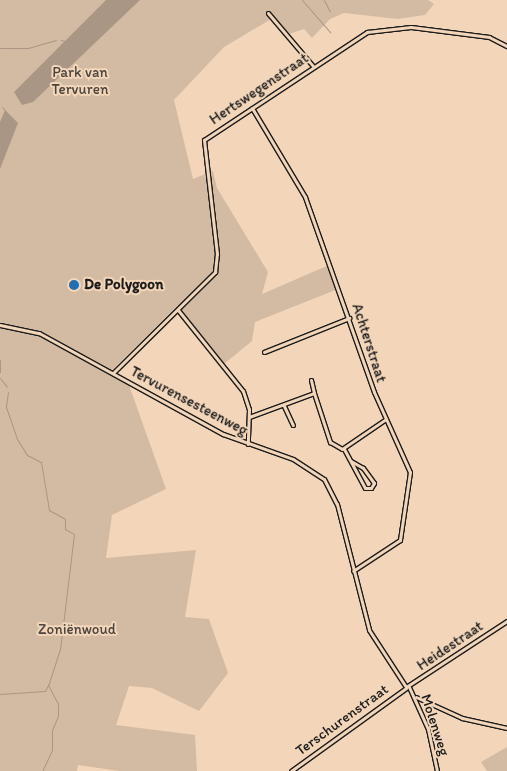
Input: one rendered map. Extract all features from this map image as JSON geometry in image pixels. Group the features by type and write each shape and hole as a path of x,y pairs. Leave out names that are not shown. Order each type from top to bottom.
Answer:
{"street":[{"path":"268,13 313,66"},
{"name":"Hertswegenstraat","path":"113,373 215,272 218,263 203,142 351,39 379,29 411,27 475,35 496,39 507,46"},
{"name":"Achterstraat","path":"252,108 305,197 386,419 411,480 402,535 392,549 353,571"},
{"path":"178,310 243,391 248,417 248,444"},
{"path":"264,352 349,318"},
{"name":"Tervurensesteenweg","path":"0,324 39,333 248,444 293,459 324,479 337,504 369,630 407,687"},
{"path":"311,380 330,442 344,449 365,488 371,488 374,483 363,468 351,461"},
{"path":"248,417 284,406 314,393"},
{"path":"284,406 293,425"},
{"path":"344,449 386,419"},
{"name":"Heidestraat","path":"407,687 507,622"},
{"name":"Molenweg","path":"407,687 416,697 437,771"},
{"name":"Terschurenstraat","path":"290,771 407,687"},
{"path":"416,697 462,718 507,728"}],"green space":[{"path":"0,0 428,0 434,4 425,15 398,19 344,13 330,19 312,38 304,29 283,36 271,19 224,47 174,100 193,179 213,171 217,188 268,272 262,294 329,265 338,289 255,322 252,341 224,364 178,305 112,370 44,333 43,337 129,385 166,489 112,515 106,558 196,550 185,617 209,619 228,673 199,711 152,688 129,686 116,725 195,735 197,771 119,771 78,765 77,771 0,771"},
{"path":"507,747 507,771 487,771 481,762"}],"shaded area":[{"path":"106,0 140,0 33,102 22,105 14,92"},
{"path":"5,110 18,123 0,169 0,122"}],"waterway":[{"path":"302,0 330,32"},
{"path":"324,0 330,12"},
{"path":"0,48 28,48 56,40"},
{"path":"61,40 65,41"},
{"path":"2,107 5,110"},
{"path":"0,360 0,372"},
{"path":"0,378 7,387"},
{"path":"8,392 6,407 17,439 27,455 41,462 49,510 65,519 65,529 74,534 60,649 48,685 58,704 58,716 52,730 52,750 42,771"},
{"path":"0,694 45,691 48,685"}],"place":[{"name":"De Polygoon","path":"74,285"}],"park label":[{"name":"Park van Tervuren","path":"80,80"},
{"name":"Zoniënwoud","path":"77,630"}]}
